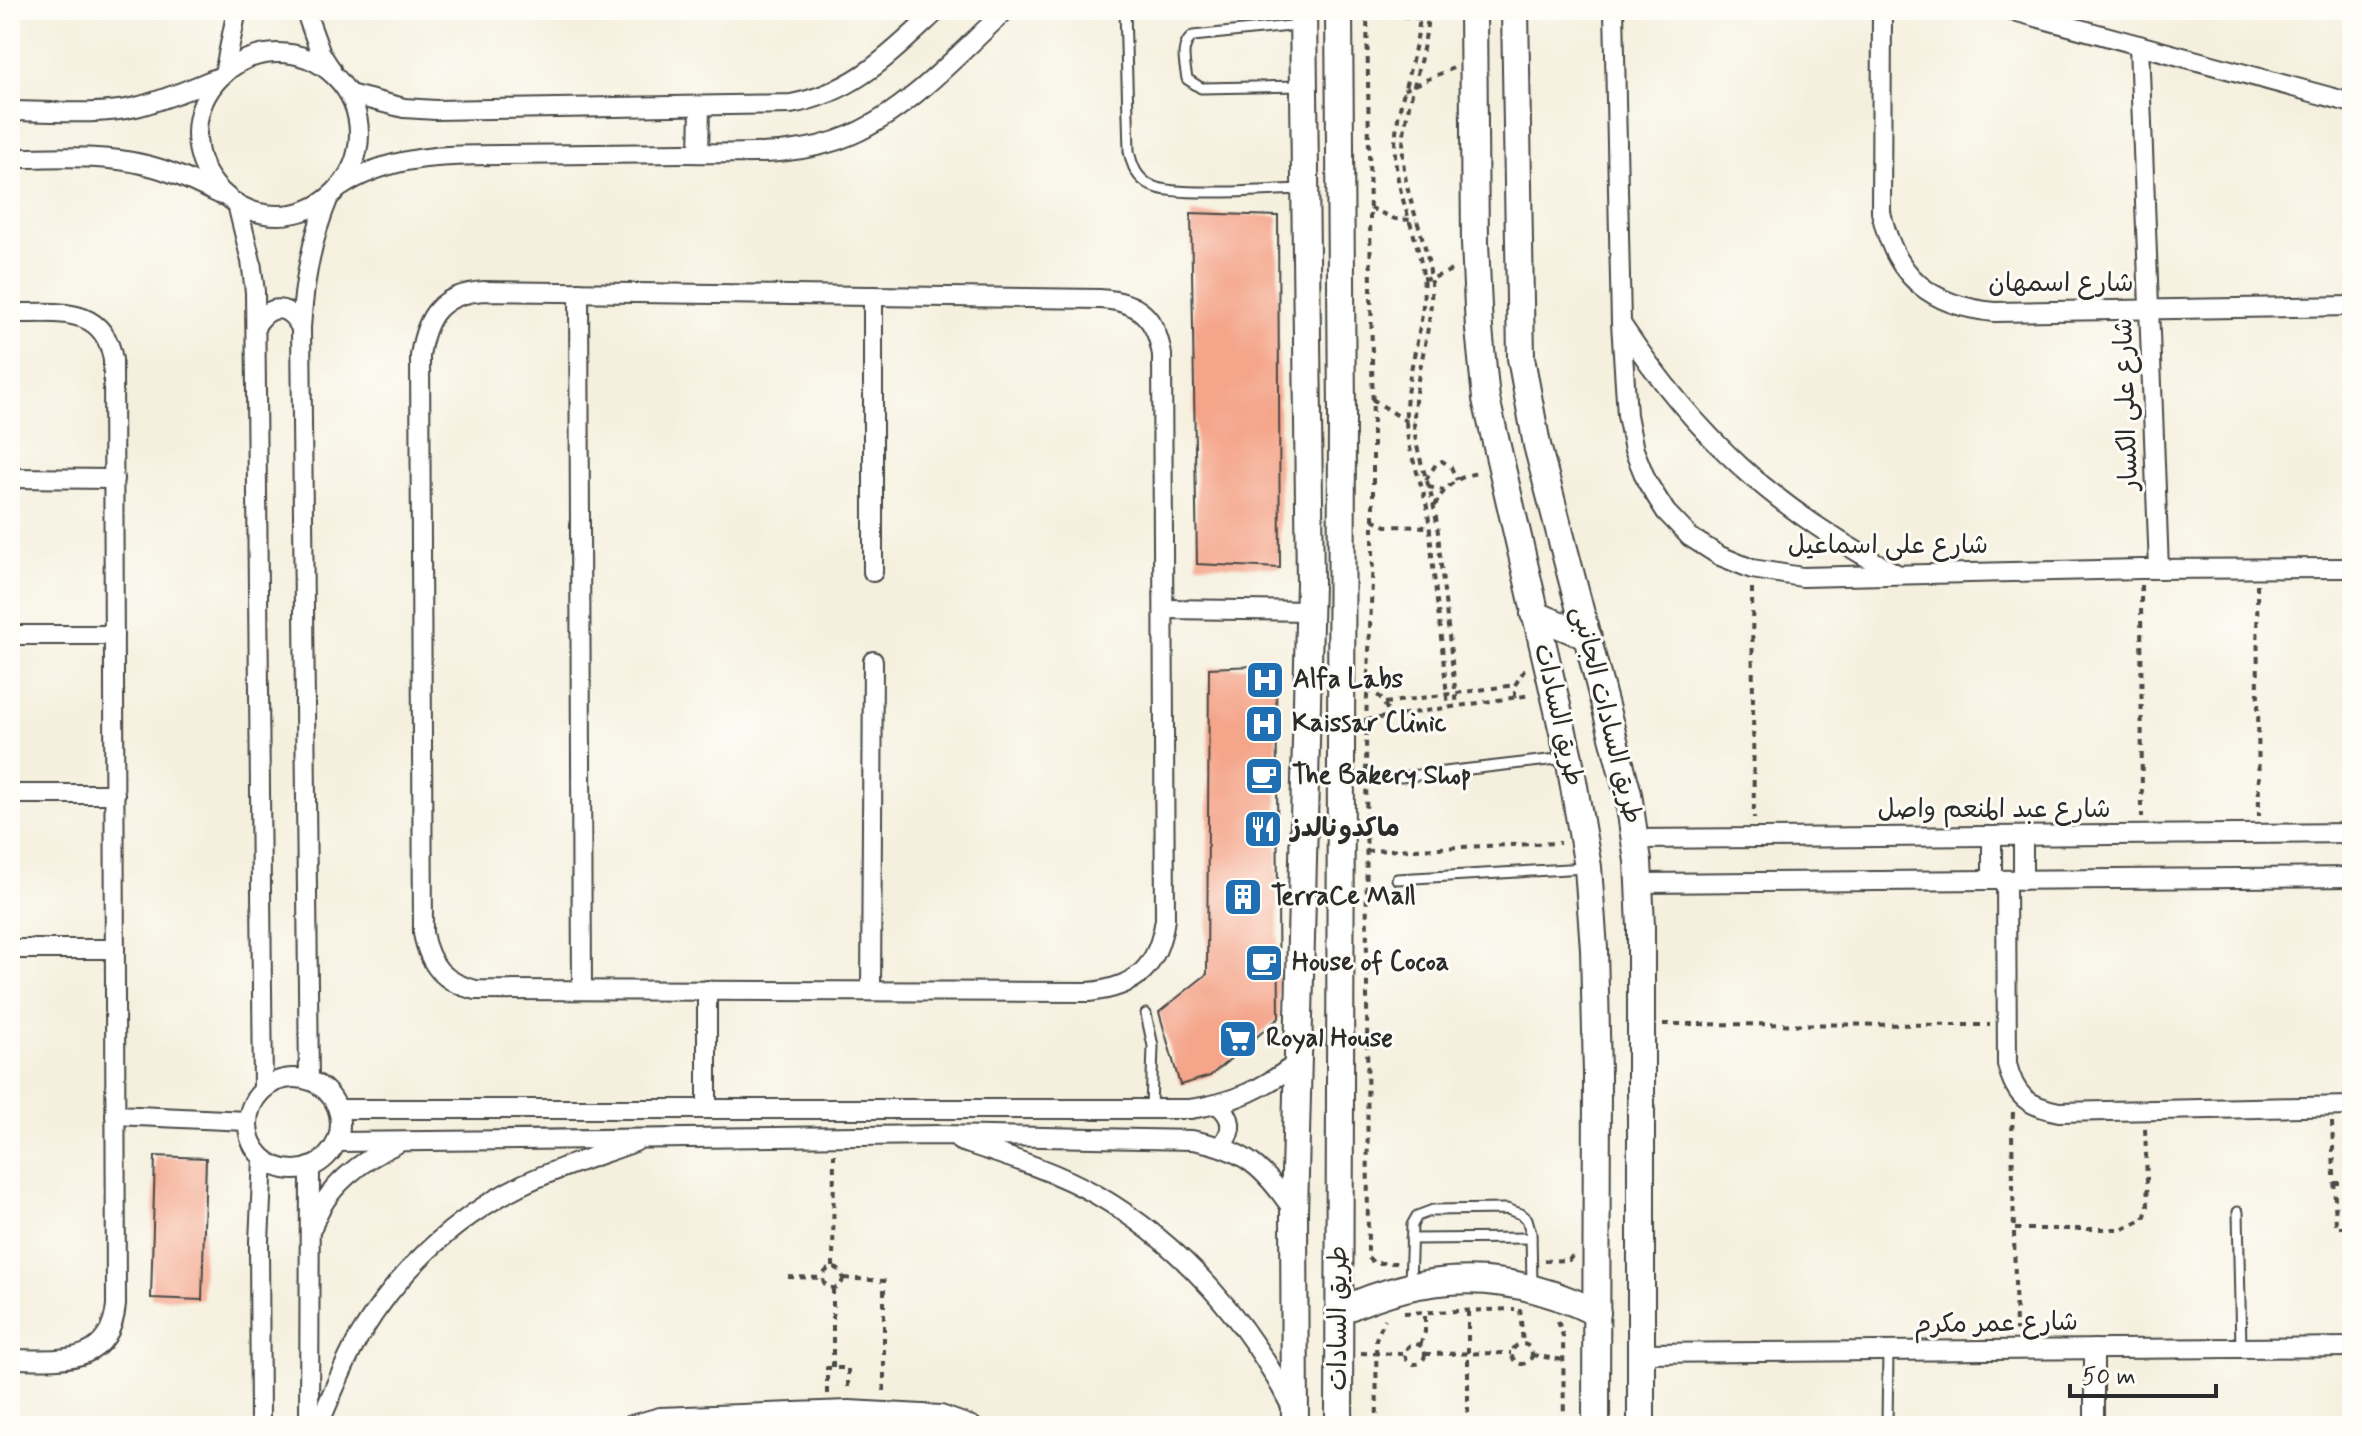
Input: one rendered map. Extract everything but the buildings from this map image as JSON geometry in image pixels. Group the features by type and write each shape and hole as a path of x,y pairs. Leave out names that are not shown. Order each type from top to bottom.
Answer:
{"main road":[{"name":"طريق السادات","path":"1339,10 1342,416 1339,1426"},
{"name":"طريق السادات","path":"1473,10 1475,243 1486,399 1569,758 1588,867 1594,949 1597,1074 1596,1426"},
{"name":"طريق السادات الجانبى","path":"1515,10 1521,358 1537,445 1628,794 1640,883 1641,1426"},
{"path":"1295,1420 1294,1213 1310,611 1304,86 1299,15"},
{"path":"1308,377 1342,416"},
{"path":"1534,614 1588,637"},
{"path":"1302,903 1340,834"},
{"path":"1597,1074 1641,1058"},
{"path":"1338,1312 1410,1274 1471,1280 1527,1302 1563,1296 1597,1313"}],"street":[{"path":"237,10 222,76 201,106 197,140 206,173 233,201 251,261 256,325 263,1089"},
{"path":"305,10 321,54 344,88 359,126 356,159 316,228 308,262 301,328 309,1080"},
{"path":"10,158 88,158 146,165 174,173 260,213 284,215 308,209 361,173 422,157 793,151 851,136 877,122 902,105 1006,10"},
{"name":"شارع على اسماعيل","path":"1614,10 1621,323 1627,415 1634,450 1647,482 1666,512 1690,537 1720,556 1752,569 1802,577 2352,568"},
{"name":"شارع اسمهان","path":"1882,10 1881,212 1887,239 1899,264 1918,285 1941,300 1967,309 1995,312 2352,306"},
{"path":"2010,10 2352,103"},
{"path":"10,111 106,111 134,107 222,76 251,57 283,53 314,61 344,88 404,108 791,104 815,100 837,91 877,65 934,12"},
{"name":"شارع على الكسار","path":"2139,45 2149,310 2150,569"},
{"path":"699,153 700,107"},
{"path":"468,292 873,296 1119,300 1136,307 1150,320 1159,337 1162,355 1165,919 1162,942 1151,964 1134,980 1113,989 1089,992 476,990 460,986 439,972 426,950 423,917 420,356 429,321 452,298 468,292"},
{"path":"579,292 582,990"},
{"path":"873,296 873,572"},
{"path":"256,325 265,312 279,308 293,314 301,328"},
{"path":"10,313 77,315 103,331 110,345 113,360 115,794 115,1322 97,1348 82,1356 10,1359"},
{"path":"1621,323 1684,410 1761,487 1804,520 1898,574"},
{"path":"10,478 114,479"},
{"path":"1164,609 1310,611"},
{"path":"10,635 114,635"},
{"path":"871,990 873,661"},
{"path":"10,794 115,794"},
{"name":"شارع عبد المنعم واصل","path":"1636,839 2352,833"},
{"path":"1992,836 2007,880 2007,1064 2012,1083 2024,1099 2040,1109 2059,1112 2352,1106"},
{"path":"2007,880 2023,836"},
{"path":"1640,883 2352,877"},
{"path":"10,949 115,949"},
{"path":"707,990 707,1109"},
{"path":"338,1109 1190,1109 1218,1105 1247,1095 1275,1081 1298,1062"},
{"path":"290,1078 309,1080 330,1094 338,1109 341,1125 337,1142 327,1157 310,1167 286,1170 263,1159 251,1142 247,1121 252,1103 263,1089 290,1078"},
{"path":"1218,1105 1228,1113 1231,1124 1230,1136 1222,1145"},
{"path":"777,1109 779,1136"},
{"path":"115,1115 247,1121"},
{"path":"337,1142 942,1135 1192,1140 1222,1145 1252,1162 1276,1185 1294,1213"},
{"path":"942,1135 1049,1173 1096,1195 1136,1220 1175,1252 1244,1327 1272,1369 1295,1420"},
{"path":"318,1426 357,1340 382,1301 411,1266 445,1234 482,1207 522,1185 647,1137"},
{"path":"309,1240 317,1211 335,1188 368,1160 406,1140"},
{"path":"260,1426 259,1241 263,1159"},
{"path":"309,1426 310,1167"},
{"name":"شارع عمر مكرم","path":"1641,1353 2352,1347"},
{"path":"2094,1349 2094,1426"},
{"path":"628,1426 660,1417 849,1410 941,1415 972,1426"},
{"path":"751,1413 780,1426"}],"lane":[{"path":"1125,10 1129,151 1136,173 1145,182 1168,191 1305,189"},
{"path":"1299,15 1193,36 1188,39 1184,51 1187,79 1201,88 1304,86"},
{"path":"1401,777 1569,758"},
{"path":"1397,879 1588,867"},
{"path":"1146,1014 1153,1046 1151,1109"},
{"path":"1410,1274 1412,1225 1422,1212 1507,1209 1527,1219 1532,1261 1527,1302"},
{"path":"2238,1212 2241,1348"},
{"path":"1411,1239 1531,1238"},
{"path":"1887,1426 1888,1351"}],"path":[{"path":"1420,10 1395,147 1399,190 1420,257 1423,278 1422,323 1407,397 1406,421 1408,445 1427,508 1448,707"},
{"path":"1428,10 1403,148 1407,190 1428,256 1431,279 1430,326 1415,399 1414,422 1416,445 1434,508 1457,706"},
{"path":"1410,1274 1374,1263 1368,1257 1366,720 1372,399 1367,11 1428,19"},
{"path":"1404,90 1454,67"},
{"path":"1370,208 1395,219 1416,220"},
{"path":"1423,278 1431,279 1456,268"},
{"path":"1372,399 1406,421 1414,422"},
{"path":"1426,480 1436,464 1442,461 1451,467 1457,480"},
{"path":"1434,508 1444,490 1457,480 1480,473"},
{"path":"1428,487 1444,490"},
{"path":"1372,519 1386,526 1429,527"},
{"path":"2257,568 2259,834"},
{"path":"1752,569 1754,838"},
{"path":"2142,835 2150,569"},
{"path":"1434,575 1442,574"},
{"path":"1515,698 1515,685 1523,670 1530,665"},
{"path":"1385,703 1515,685"},
{"path":"1367,689 1385,703 1391,716"},
{"path":"1366,720 1538,694"},
{"path":"1366,851 1571,843"},
{"path":"1641,1024 2007,1025"},
{"path":"2017,1350 2012,1133 2013,1112 2024,1099"},
{"path":"2332,1107 2336,1227 2352,1227"},
{"path":"2014,1229 2123,1229 2144,1219 2148,1206 2143,1110"},
{"path":"833,1267 834,1136"},
{"path":"2334,1183 2352,1183"},
{"path":"1532,1261 1569,1260 1575,1248"},
{"path":"833,1289 824,1283 828,1268 839,1269 844,1278"},
{"path":"788,1277 823,1278"},
{"path":"833,1289 844,1278"},
{"path":"844,1278 884,1281 885,1411"},
{"path":"833,1289 833,1368"},
{"path":"1377,1426 1376,1339 1381,1323 1392,1314 1468,1311 1527,1302 1523,1344"},
{"path":"1468,1311 1468,1426"},
{"path":"1420,1345 1425,1332 1425,1312"},
{"path":"1556,1317 1563,1336 1564,1426"},
{"path":"1523,1344 1528,1346 1532,1355 1526,1364 1521,1365 1515,1363 1511,1353 1513,1348 1523,1344"},
{"path":"1410,1345 1420,1345 1424,1359 1415,1364 1404,1354 1410,1345"},
{"path":"1425,1354 1511,1353"},
{"path":"1532,1355 1563,1360"},
{"path":"827,1411 827,1368 848,1368 849,1410"}],"place":[{"name":"Alfa Labs","path":"1265,680"},
{"name":"Kaissar Clinic","path":"1264,724"},
{"name":"The Bakery Shop","path":"1264,776"},
{"name":"ماكدونالدز","path":"1263,829"},
{"name":"TerraCe Mall","path":"1243,897"},
{"name":"House of Cocoa","path":"1264,963"},
{"name":"Royal House","path":"1238,1039"}]}
